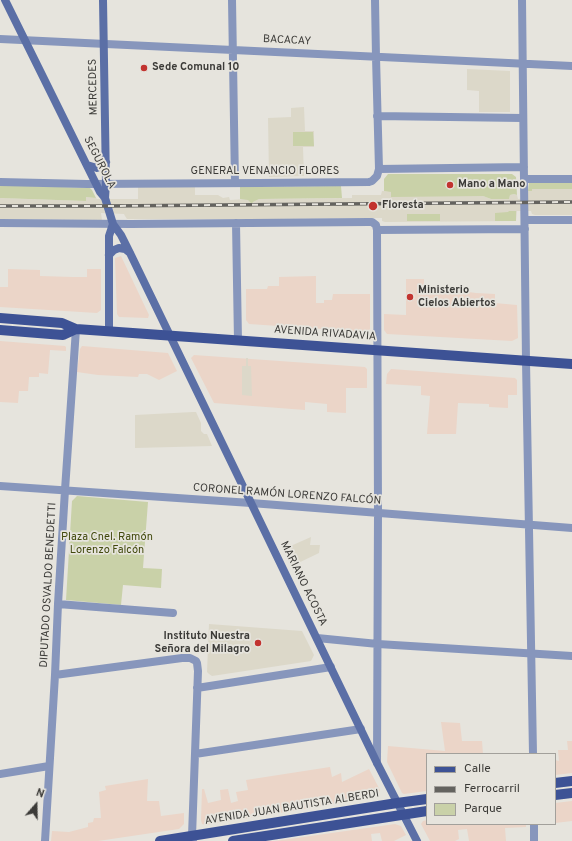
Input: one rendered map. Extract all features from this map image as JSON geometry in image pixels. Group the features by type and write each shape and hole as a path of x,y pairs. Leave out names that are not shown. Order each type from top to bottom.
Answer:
{"main road":[{"name":"AVENIDA RIVADAVIA","path":"0,318 62,323 76,329 109,332 572,364"},
{"name":"AVENIDA RIVADAVIA","path":"0,330 63,335 76,329"},
{"path":"556,783 572,781"},
{"path":"556,795 572,793"},
{"name":"AVENIDA JUAN BAUTISTA ALBERDI","path":"160,841 193,838 234,829 426,799"},
{"path":"235,841 426,811"}],"street":[{"name":"SEGUROLA","path":"5,0 96,184 105,198 113,224 130,253 170,336"},
{"name":"MERCEDES","path":"103,0 106,162 105,198"},
{"path":"232,0 235,183"},
{"path":"375,0 379,169 524,168"},
{"path":"522,0 522,118 533,753"},
{"name":"BACACAY","path":"0,39 572,66"},
{"path":"377,116 522,118"},
{"path":"87,165 97,168 106,162"},
{"name":"GENERAL VENANCIO FLORES","path":"0,182 96,184 369,182 377,176 379,169"},
{"path":"524,179 572,179"},
{"path":"376,227 525,224 572,220"},
{"path":"0,224 372,222 376,227 378,350 377,764"},
{"path":"236,223 238,341"},
{"path":"109,332 109,236 113,224"},
{"path":"109,255 114,250 120,248 125,249 130,253"},
{"name":"DIPUTADO OSVALDO BENEDETTI","path":"45,841 58,604 76,329"},
{"name":"MARIANO ACOSTA","path":"170,336 377,764 417,841"},
{"name":"CORONEL RAMÓN LORENZO FALCÓN","path":"0,486 378,512 572,528"},
{"path":"58,604 173,613"},
{"path":"317,638 378,644 572,656"},
{"path":"55,675 182,658 190,658 197,663 193,838"},
{"path":"197,688 331,667"},
{"path":"195,754 361,729"},
{"path":"0,774 49,766"},
{"path":"534,825 534,841"},
{"path":"234,829 235,841"}],"shaded area":[{"path":"467,69 510,71 510,112 479,112 479,91 467,90"},
{"path":"304,107 305,131 314,131 314,147 303,147 304,176 269,177 268,118 291,117 291,108"},
{"path":"138,187 195,187 195,195 218,195 223,198 229,197 230,200 246,199 253,202 259,199 352,198 352,195 381,195 382,191 483,196 491,199 509,199 510,195 514,194 517,195 518,199 528,198 528,191 531,191 532,189 572,189 572,215 535,215 532,214 531,211 517,211 516,221 385,222 382,221 382,218 127,219 124,214 101,213 102,220 0,219 0,198 86,201 86,197 97,199 138,199"},
{"path":"121,256 149,315 148,318 119,317 117,314 115,258"},
{"path":"8,269 40,270 40,276 87,277 87,269 101,269 101,310 97,313 0,307 0,287 8,287"},
{"path":"316,276 316,303 324,303 324,300 332,300 333,294 370,294 370,329 367,332 249,324 246,320 246,289 267,289 268,286 279,286 279,277"},
{"path":"406,279 424,279 424,286 495,294 495,303 517,305 518,338 512,341 387,334 384,330 384,314 406,315"},
{"path":"0,341 65,346 66,351 50,350 48,374 39,373 39,377 29,377 28,391 19,391 18,403 0,402"},
{"path":"82,346 168,353 177,371 159,380 147,374 139,374 138,377 98,375 77,372 80,349"},
{"path":"194,355 365,367 367,369 367,388 346,388 346,413 327,412 327,404 305,402 305,410 214,403 191,358"},
{"path":"246,358 248,358 248,366 251,366 252,396 242,395 242,366 246,366"},
{"path":"391,369 515,378 517,380 517,395 508,395 508,408 489,407 489,404 458,403 456,434 427,434 430,396 421,395 421,386 386,384 387,374"},
{"path":"196,412 201,423 201,431 204,434 207,434 212,446 135,448 135,415"},
{"path":"311,537 310,545 320,545 319,553 294,565 286,548"},
{"name":"Instituto Nuestra Señora del Milagro","path":"209,624 302,631 314,655 311,661 212,676 207,672"},
{"path":"441,722 460,723 462,741 482,741 483,753 426,753 426,791 402,793 387,762 388,746 445,751"},
{"path":"567,741 572,741 572,773 556,775 556,760 559,761 558,750 568,750"},
{"path":"330,767 332,777 341,773 342,782 369,769 380,790 378,797 206,825 202,824 202,789 204,789 208,803 221,800 220,790 228,789 231,803 238,801 236,792 248,790 246,780"},
{"path":"148,779 147,801 159,801 161,816 184,813 184,824 179,829 98,841 51,841 52,831 69,832 88,827 88,823 93,822 94,818 101,818 99,792 106,790 105,786"},
{"path":"572,801 572,821 556,823 556,803"},
{"path":"426,820 426,825 526,825 526,827 505,828 506,841 469,841 467,829 458,830 459,839 455,841 430,841 421,824"},
{"path":"395,824 401,826 406,835 394,841 382,841 380,833 371,834 372,841 275,841"}],"green space":[{"path":"293,132 313,132 314,146 293,146"},
{"name":"Mano a Mano","path":"388,174 512,174 516,177 517,195 510,195 509,199 491,199 483,196 391,197 391,192 384,191 384,179"},
{"path":"529,183 572,183 572,189 532,189 532,191 528,191"},
{"path":"0,185 90,188 96,198 86,197 86,201 0,198"},
{"path":"341,186 342,198 259,199 252,204 248,200 240,199 240,187"},
{"path":"516,211 516,221 495,221 495,213"},
{"path":"407,214 440,214 440,221 407,221"},
{"name":"Plaza Cnel. Ramón Lorenzo Falcón","path":"77,496 148,502 143,568 162,569 161,588 123,585 121,605 66,600 72,501"}],"railway":[{"path":"0,206 572,202"}],"place":[{"name":"Sede Comunal 10","path":"144,68"},
{"name":"Mano a Mano","path":"450,185"},
{"name":"Floresta","path":"373,206"},
{"name":"Ministerio Cielos Abiertos","path":"410,297"},
{"name":"Instituto Nuestra Señora del Milagro","path":"258,643"}]}
